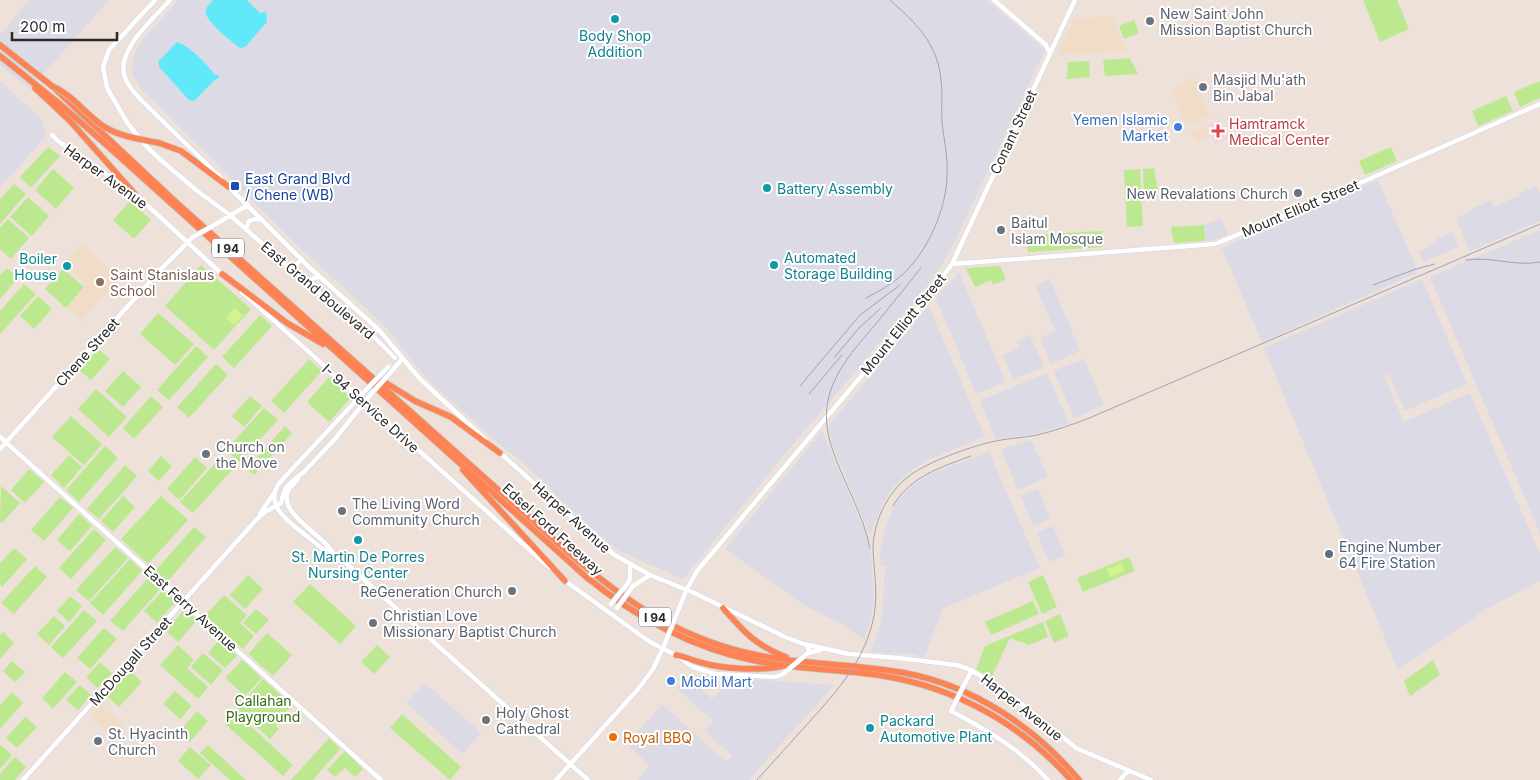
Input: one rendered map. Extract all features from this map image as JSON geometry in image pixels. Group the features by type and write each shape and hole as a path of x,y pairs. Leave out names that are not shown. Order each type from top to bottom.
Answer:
{"highway":[{"name":"I 94","path":"0,45 52,86"},
{"path":"0,57 70,121 134,194"},
{"name":"Edsel Ford Freeway","path":"0,57 61,104 331,348 432,436 585,576 628,608 690,641 752,660 785,666 875,675 938,689 978,706 1009,724 1046,754 1071,780"},
{"path":"52,86 64,92 103,126 126,137 159,142 181,151 229,187"},
{"name":"Edsel Ford Freeway","path":"52,86 290,304 570,554 605,584 634,604 659,620 699,637 744,652 797,662 844,665 905,673 945,685 999,711 1028,731 1059,758 1079,780"},
{"path":"222,274 288,323 331,348"},
{"path":"368,373 415,401 451,418 500,453"},
{"path":"432,436 566,581"},
{"path":"722,608 749,637 767,649 797,662"},
{"path":"676,656 705,664 730,667 768,670 785,666"}],"main road":[{"name":"East Grand Boulevard","path":"155,0 109,50 105,58 103,73 108,88 128,124 148,148 196,190 230,215 310,286 402,359"},
{"name":"East Grand Boulevard","path":"170,0 132,43 125,56 123,73 131,89 320,277 376,327 397,356"},
{"path":"994,0 1046,45 1050,54"},
{"name":"Conant Street","path":"952,264 1075,0"},
{"path":"137,19 143,21 146,28"},
{"name":"Mount Elliott Street","path":"556,780 639,688 653,669 686,590 697,571 927,298 952,264 1218,244 1540,104"},
{"name":"Harper Avenue","path":"52,135 134,194 293,339"},
{"name":"Chene Street","path":"0,449 187,242 248,205"},
{"path":"246,230 247,224 251,220 263,220"},
{"path":"287,266 296,265 302,259"},
{"path":"310,286 311,280 320,277"},
{"name":"I- 94 Service Drive","path":"293,339 532,554 566,581"},
{"path":"397,356 280,482 276,489 276,506 287,520 332,553 588,780"},
{"path":"332,553 327,545 288,505 287,495 290,488 402,359"},
{"name":"Harper Avenue","path":"402,359 420,379 592,537 630,564 650,575 806,645 861,655 956,665 972,670 1018,701 1072,746 1150,780"},
{"name":"East Ferry Avenue","path":"0,437 381,780"},
{"path":"276,506 281,503 282,493 286,486 305,471"},
{"name":"McDougall Street","path":"257,519 276,489"},
{"name":"McDougall Street","path":"23,780 257,519 276,506"},
{"path":"287,520 289,515 295,514"},
{"path":"615,618 614,612 630,584 630,564"},
{"path":"597,605 605,607 611,604 630,584 650,575"},
{"path":"566,581 650,642 693,667 715,674 775,677 783,674 808,653 809,649 806,645"},
{"name":"Harper Avenue","path":"808,653 817,650 828,650"},
{"path":"972,670 952,709 1004,740 1048,780"},
{"path":"1120,780 1128,771"}],"shaded area":[{"path":"29,0 109,0 30,89 0,65 0,35"},
{"path":"178,0 987,0 1045,50 954,243 937,273 683,579 617,550 558,498 550,488 515,456 426,378 385,326 297,245 140,87 133,75 132,69 138,46"},
{"path":"1112,16 1127,51 1057,55 1074,19"},
{"path":"1194,77 1210,116 1187,126 1172,90 1185,84 1184,81"},
{"path":"0,81 42,120 46,136 0,188"},
{"name":"Hamtramck Medical Center","path":"1221,119 1229,138 1215,144 1207,125"},
{"path":"1205,126 1210,136 1196,142 1191,132"},
{"path":"1378,180 1418,272 1262,342 1222,248"},
{"path":"1536,186 1540,194 1540,221 1470,251 1456,218 1491,200 1494,207"},
{"path":"1221,218 1228,234 1214,240 1205,241 1204,225"},
{"path":"1540,230 1540,533 1430,277"},
{"path":"1452,232 1459,247 1424,262 1419,251 1438,243 1436,239"},
{"name":"Saint Stanislaus School","path":"82,243 120,278 81,321 67,308 87,285 63,264"},
{"path":"959,272 1006,382 976,394 936,298"},
{"path":"1050,279 1080,351 1051,364 1040,338 1055,331 1035,285"},
{"path":"1422,279 1467,384 1405,411 1389,374 1384,376 1404,422 1470,393 1540,554 1540,581 1486,609 1398,670 1264,348"},
{"path":"929,307 985,437 928,460 912,470 895,485 882,505 870,536 834,448 828,426"},
{"path":"1030,335 1044,367 1013,379 1003,355 1019,348 1017,341"},
{"path":"1084,359 1104,405 1074,418 1054,371"},
{"path":"1047,373 1069,424 1029,435 996,439 980,401"},
{"path":"822,431 869,542 874,604 865,640 838,622 807,607 725,549"},
{"path":"1031,440 1048,477 1018,490 1001,449"},
{"path":"989,452 1040,568 943,608 924,658 913,654 871,652 883,612 884,575 887,566 880,565 881,543 894,507 901,496 913,485 930,474"},
{"path":"1038,489 1050,519 1033,526 1021,496"},
{"path":"1053,526 1065,555 1049,562 1037,533"},
{"path":"687,676 712,699 732,678 834,685 749,780 637,780 650,765 627,744 662,704 726,762 732,756 704,730 713,721 677,688"},
{"path":"425,683 481,733 462,754 406,703"},
{"path":"101,705 124,725 113,737 90,717"}],"green space":[{"path":"1363,0 1397,0 1409,29 1380,42"},
{"path":"1134,20 1139,33 1124,39 1119,26"},
{"path":"1130,58 1138,74 1105,76 1103,60"},
{"path":"1089,61 1090,77 1066,79 1067,62"},
{"path":"1540,81 1540,98 1520,107 1514,92"},
{"path":"1506,96 1513,111 1478,126 1472,111"},
{"path":"48,147 60,156 31,188 20,177"},
{"path":"1391,147 1397,161 1365,175 1359,161"},
{"path":"1154,168 1158,191 1144,192 1143,169"},
{"path":"53,169 74,188 56,209 35,190"},
{"path":"1140,169 1143,226 1127,227 1124,170"},
{"path":"14,184 26,194 0,224 0,199"},
{"path":"28,197 49,216 32,236 10,217"},
{"path":"130,201 151,220 134,239 113,220"},
{"path":"8,219 29,238 11,259 0,249 0,228"},
{"path":"1204,225 1205,241 1174,243 1171,227"},
{"path":"1102,231 1103,247 1028,252 1026,235"},
{"path":"201,265 251,309 214,350 165,306"},
{"path":"1000,266 1006,279 993,285 991,280 975,287 966,268"},
{"path":"7,268 18,278 0,299 0,275"},
{"path":"63,269 84,287 66,308 45,289"},
{"path":"24,284 36,294 0,334 0,311"},
{"path":"38,296 52,309 34,329 20,316"},
{"path":"235,308 243,315 234,325 226,318"},
{"path":"158,313 194,344 175,365 140,334"},
{"path":"260,315 272,326 234,368 222,357"},
{"path":"196,346 208,357 169,400 157,390"},
{"path":"98,349 110,359 91,380 79,370"},
{"path":"309,359 322,371 284,413 271,401"},
{"path":"216,364 228,375 189,418 177,407"},
{"path":"123,371 141,387 123,407 105,391"},
{"path":"329,377 351,398 329,422 307,402"},
{"path":"96,389 127,417 109,437 78,409"},
{"path":"151,396 163,407 134,439 123,428"},
{"path":"250,396 262,406 244,427 232,416"},
{"path":"264,408 278,420 239,462 226,450"},
{"path":"71,416 102,444 84,465 52,437"},
{"path":"285,426 292,433 254,475 247,469"},
{"path":"105,446 118,458 79,502 66,490"},
{"path":"69,455 82,467 64,488 51,475"},
{"path":"161,456 172,466 159,481 148,471"},
{"path":"195,457 207,468 179,500 167,489"},
{"path":"219,459 232,470 193,513 180,502"},
{"path":"125,465 137,476 99,519 87,509"},
{"path":"29,469 44,482 25,503 11,490"},
{"path":"1,486 20,503 2,523 0,521"},
{"path":"123,496 135,507 113,532 101,521"},
{"path":"161,496 188,520 148,564 121,539"},
{"path":"60,497 73,508 44,541 31,530"},
{"path":"79,514 92,526 70,551 57,540"},
{"path":"194,527 206,537 167,582 155,571"},
{"path":"94,529 106,540 71,579 59,568"},
{"path":"115,547 128,558 89,601 76,590"},
{"path":"14,548 27,559 2,587 0,584 0,563"},
{"path":"1129,557 1135,571 1083,592 1077,578"},
{"path":"130,559 142,571 103,615 90,603"},
{"path":"1122,563 1125,571 1110,577 1107,569"},
{"path":"35,566 47,577 14,614 1,603"},
{"path":"248,575 263,589 245,609 230,595"},
{"path":"1043,575 1057,607 1042,614 1028,582"},
{"path":"149,577 161,588 123,631 110,621"},
{"path":"310,584 356,626 340,644 293,602"},
{"path":"163,590 176,601 157,623 144,611"},
{"path":"224,595 247,615 240,623 254,636 243,649 205,616"},
{"path":"70,596 82,606 69,622 57,611"},
{"path":"1033,601 1039,614 991,635 985,622"},
{"path":"185,609 197,620 178,642 166,631"},
{"path":"256,609 269,620 256,634 243,623"},
{"path":"84,610 97,621 63,658 51,647"},
{"path":"1060,614 1069,636 1054,643 1045,621"},
{"path":"54,616 65,626 49,645 37,634"},
{"path":"1043,622 1048,637 1029,645 1010,638 991,678 976,669 985,646"},
{"path":"104,628 117,639 90,669 77,658"},
{"path":"3,632 14,643 0,659 0,635"},
{"path":"267,633 292,655 273,676 248,654"},
{"path":"219,640 237,656 225,668 208,653"},
{"path":"178,645 194,660 187,668 208,687 198,699 160,665"},
{"path":"377,645 390,657 374,674 361,662"},
{"path":"203,653 223,670 211,685 191,667"},
{"path":"242,660 262,678 245,696 225,678"},
{"path":"1433,660 1440,675 1410,696 1404,681"},
{"path":"12,661 25,672 15,682 3,671"},
{"path":"100,662 112,673 97,688 86,677"},
{"path":"130,671 142,682 119,707 107,696"},
{"path":"65,672 77,682 53,709 42,698"},
{"name":"Callahan Playground","path":"263,679 292,705 279,719 276,726 279,729 270,739 237,709"},
{"path":"80,685 91,695 78,710 66,700"},
{"path":"175,691 192,706 180,719 163,704"},
{"path":"12,692 23,703 0,729 0,705"},
{"path":"197,711 208,721 190,742 179,732"},
{"path":"235,712 293,765 283,776 225,724"},
{"path":"402,714 461,767 450,780 390,728"},
{"path":"25,717 37,727 17,748 6,738"},
{"path":"329,738 340,749 313,780 291,780"},
{"path":"0,744 12,755 0,769"},
{"path":"208,745 246,780 230,780 200,753"},
{"path":"190,747 211,765 198,779 178,761"},
{"path":"345,751 363,769 355,777 345,768 335,777 327,770"},
{"path":"15,757 26,767 15,780 0,780 0,774"}],"water":[{"path":"213,0 247,0 260,13 266,12 267,22 245,47 240,48 208,18 206,9"},
{"path":"177,42 198,56 215,75 219,75 219,78 194,101 189,100 160,68 158,62"}],"railway":[{"path":"866,298 900,277 921,253 940,214 944,201 947,175 942,122 942,85 939,67 924,35 909,17 890,0"},
{"path":"757,780 841,685 850,673 864,646 870,632 875,607 876,591 873,549 876,527 891,495 906,478 923,467 977,446 1001,440 1037,435 1087,419 1540,224"},
{"path":"1466,260 1485,259 1521,263 1540,262"},
{"path":"1373,285 1435,264"},
{"path":"870,548 863,522 832,448 827,429 829,395 835,380 852,352 921,268"},
{"path":"800,386 859,316 900,285"},
{"path":"834,358 859,328 880,309"},
{"path":"809,394 842,355"},
{"path":"893,506 908,487 918,480 938,469 971,456"}],"place":[{"name":"Body Shop Addition","path":"615,19"},
{"name":"New Saint John Mission Baptist Church","path":"1150,21"},
{"name":"Masjid Mu'ath Bin Jabal","path":"1203,87"},
{"name":"Yemen Islamic Market","path":"1178,127"},
{"name":"Hamtramck Medical Center","path":"1218,131"},
{"name":"East Grand Blvd / Chene (WB)","path":"235,186"},
{"name":"Battery Assembly","path":"767,188"},
{"name":"New Revalations Church","path":"1298,193"},
{"name":"Baitul Islam Mosque","path":"1001,230"},
{"name":"Automated Storage Building","path":"774,265"},
{"name":"Boiler House","path":"67,266"},
{"name":"Saint Stanislaus School","path":"100,282"},
{"name":"Church on the Move","path":"206,454"},
{"name":"The Living Word Community Church","path":"342,511"},
{"name":"St. Martin De Porres Nursing Center","path":"358,540"},
{"name":"Engine Number 64 Fire Station","path":"1329,554"},
{"name":"ReGeneration Church","path":"512,591"},
{"name":"Christian Love Missionary Baptist Church","path":"373,623"},
{"name":"Mobil Mart","path":"671,681"},
{"name":"Holy Ghost Cathedral","path":"486,720"},
{"name":"Packard Automotive Plant","path":"870,728"},
{"name":"Royal BBQ","path":"613,737"},
{"name":"St. Hyacinth Church","path":"98,741"}]}
